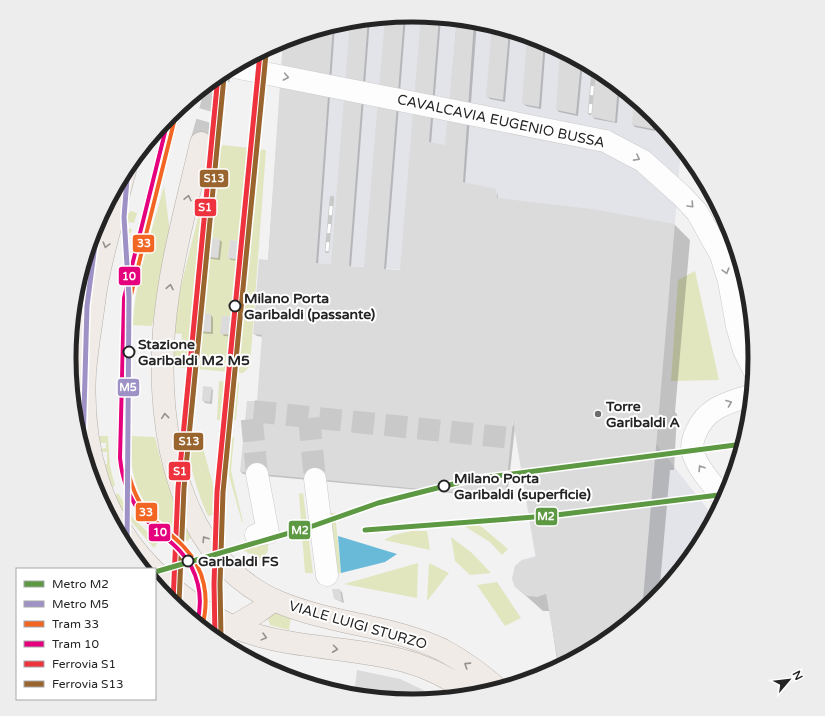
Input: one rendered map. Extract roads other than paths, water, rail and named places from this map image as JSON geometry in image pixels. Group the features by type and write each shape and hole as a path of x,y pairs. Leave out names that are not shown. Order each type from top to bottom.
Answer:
{"main road":[{"name":"VIALE LUIGI STURZO","path":"201,143 180,236 164,328 162,375 167,431 172,458 192,516 205,540 232,572 268,597 320,616 385,631 424,643 459,659 492,685"},
{"path":"85,432 85,372 94,298 117,198"},
{"path":"136,549 151,568"},
{"name":"VIALE LUIGI STURZO","path":"156,573 186,600 215,619 227,635 272,639 409,661 440,674 464,690"},
{"path":"227,635 268,597"}],"street":[{"name":"CAVALCAVIA EUGENIO BUSSA","path":"244,68 605,141 643,162 697,212 712,235 721,255 727,275 737,326 748,358"},
{"path":"720,494 697,462 692,446 694,435 707,414 719,407 746,397"},
{"path":"256,535 268,533 257,474"},
{"path":"315,479 327,575"}],"water":[{"path":"338,536 397,554 385,562 341,573"}],"tunnel":[{"path":"201,143 217,85"},
{"path":"257,474 251,411 511,438"},
{"path":"309,418 315,479"}],"railway":[{"path":"590,113 593,75"},
{"path":"327,251 332,198"}],"metro line":[{"name":"M5","path":"127,182 124,217 129,297 127,535"},
{"name":"M5","path":"84,426 87,306 95,249"},
{"name":"M2","path":"156,572 310,527 378,503 473,479 737,445"},
{"name":"M2","path":"365,530 548,516 719,495"}],"tram line":[{"name":"33","path":"174,121 130,299 126,457 132,484 144,509 184,547 197,565 204,584 206,605 203,621"},
{"name":"10","path":"166,130 124,298 120,458 126,486 136,506 144,518 186,558 195,575 198,584 200,603 198,617"}],"rail line":[{"name":"S13","path":"221,634 220,584 223,492 266,56"},
{"name":"S1","path":"215,630 214,584 217,492 259,59"},
{"name":"S13","path":"179,600 184,488 224,81"},
{"name":"S1","path":"173,594 178,488 217,85"}],"place":[{"name":"Milano Porta Garibaldi (passante)","path":"235,306"},
{"name":"Stazione Garibaldi M2 M5","path":"129,352"},
{"name":"Torre Garibaldi A","path":"598,414"},
{"name":"Milano Porta Garibaldi (superficie)","path":"444,486"},
{"name":"Garibaldi FS","path":"188,561"}]}
